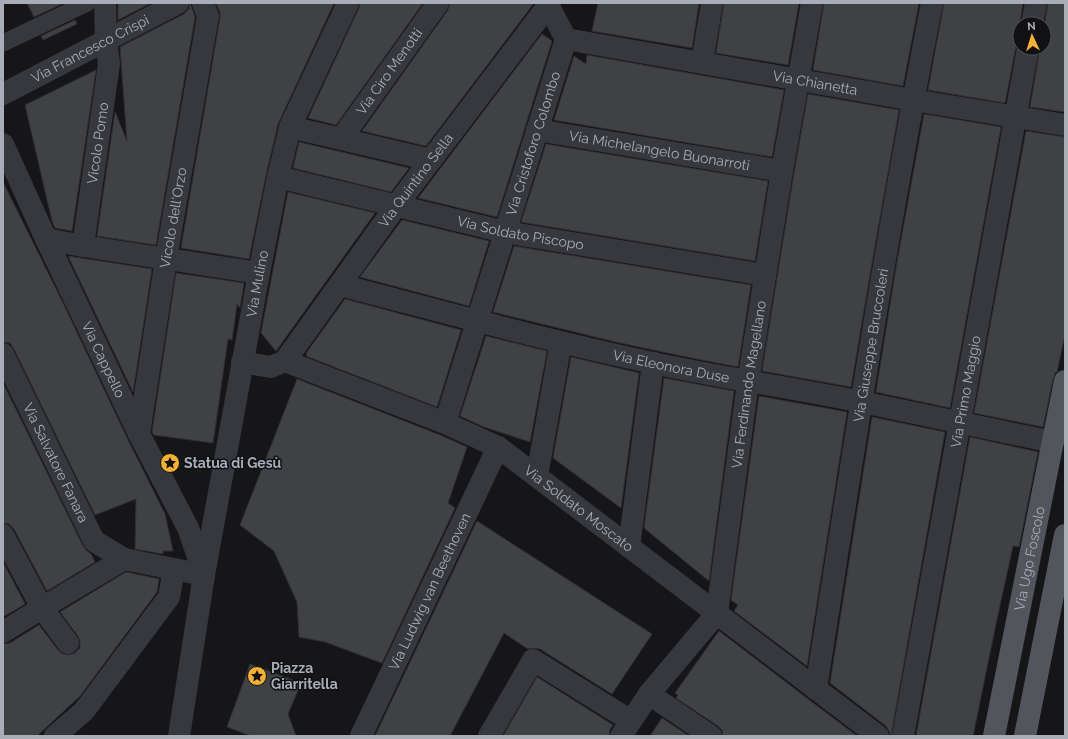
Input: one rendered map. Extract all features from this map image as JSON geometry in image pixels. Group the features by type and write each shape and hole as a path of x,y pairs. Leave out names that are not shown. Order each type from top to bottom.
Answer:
{"main road":[{"name":"Via Ugo Foscolo","path":"994,736 1065,380"},
{"path":"1025,736 1065,535"}],"street":[{"name":"Vicolo Pomo","path":"83,246 109,64 106,41 105,3"},
{"name":"Via Francesco Crispi","path":"3,94 178,3"},
{"name":"Vicolo dell'Orzo","path":"139,434 166,259 208,16 203,3"},
{"name":"Via Mulino","path":"179,736 204,575 242,362 278,177 290,127 348,3"},
{"name":"Via Ciro Menotti","path":"341,139 438,3"},
{"path":"549,3 566,39"},
{"name":"Via Quintino Sella","path":"285,361 396,206 549,3"},
{"path":"702,62 712,3"},
{"name":"Via Ferdinando Magellano","path":"717,613 748,382 782,171 812,3"},
{"name":"Via Giuseppe Bruccoleri","path":"816,689 862,402 913,100 932,3"},
{"path":"1034,16 1036,3"},
{"name":"Via Chianetta","path":"566,39 1065,125"},
{"name":"Via Cristoforo Colombo","path":"444,423 566,39"},
{"name":"Via Primo Maggio","path":"903,736 1027,56"},
{"path":"290,127 430,160"},
{"name":"Via Michelangelo Buonarroti","path":"537,130 782,171"},
{"name":"Via Cappello","path":"3,144 46,239 139,434 188,528 204,575"},
{"name":"Via Soldato Piscopo","path":"278,177 505,232 765,275"},
{"path":"46,239 166,259 259,272"},
{"name":"Via Eleonora Duse","path":"340,285 476,321 653,363 748,382 862,402 1053,442"},
{"path":"537,476 561,342"},
{"name":"Via Salvatore Fanara","path":"3,354 94,541 124,560"},
{"path":"242,362 271,367 285,361"},
{"name":"Via Soldato Moscato","path":"285,361 444,423 498,447 878,736"},
{"path":"629,547 653,363"},
{"name":"Via Ludwig van Beethoven","path":"361,736 498,447"},
{"path":"3,535 42,608 68,642"},
{"path":"3,632 124,560 204,575"},
{"path":"55,736 84,711 169,597 174,569"},
{"path":"489,736 533,660 626,728 649,694 717,613"},
{"path":"649,694 711,736"}],"lane":[{"path":"3,43 87,3"}],"building":[{"path":"27,3 64,3 34,17"},
{"path":"118,3 151,3 118,20"},
{"path":"190,3 195,17 156,245 97,236 115,112 127,141 120,47 184,14 189,9"},
{"path":"216,3 334,3 278,124 249,259 181,248 220,18 220,12"},
{"path":"360,3 423,3 336,125 308,118 359,8"},
{"path":"450,3 534,3 426,146 362,131 448,10"},
{"path":"598,3 699,3 692,48 592,31"},
{"path":"724,3 799,3 788,65 716,53"},
{"path":"824,3 919,3 903,86 813,70"},
{"path":"944,3 1023,3 1021,16 1012,16 1012,56 1014,56 1005,103 928,90"},
{"path":"1048,3 1065,3 1065,112 1030,107 1039,56 1052,56 1052,16 1046,16"},
{"path":"75,20 77,24 43,40 41,36"},
{"path":"542,34 552,41 497,217 418,198"},
{"path":"587,55 784,90 772,157 554,120 574,56 586,64"},
{"path":"96,70 72,231 55,228 52,221 25,105"},
{"path":"808,94 899,110 851,387 762,371"},
{"path":"924,114 1001,127 950,408 876,392 897,262"},
{"path":"1026,131 1065,137 1065,334 1057,372 1055,373 1053,379 1043,427 974,413"},
{"path":"299,142 409,168 391,192 293,168"},
{"path":"546,144 768,181 755,261 521,222"},
{"path":"3,182 165,514 173,551 163,551 163,554 135,549 136,499 95,515 14,349 10,343 3,342"},
{"path":"288,192 375,213 276,351 261,333"},
{"path":"402,220 489,241 469,306 360,277"},
{"path":"514,246 751,285 738,367 616,342 493,312"},
{"path":"68,256 152,269 133,392"},
{"path":"176,273 244,283 240,308 237,304 232,340 228,339 213,443 154,435 152,432"},
{"path":"345,299 461,330 437,407 306,356 307,352"},
{"path":"486,336 547,351 530,442 484,427 460,416"},
{"path":"571,357 639,373 621,508 553,458"},
{"path":"664,378 734,391 709,581 644,528"},
{"path":"297,379 467,447 448,503 455,508 382,663 325,642 299,637 297,602 274,551 240,525"},
{"path":"3,383 83,546 91,554 95,562 47,591 14,529 9,524 3,523"},
{"path":"759,396 847,412 807,666 734,611 738,605 731,600"},
{"path":"872,417 945,432 891,736 886,726 830,683"},
{"path":"970,437 1038,452 1019,547 1013,546 973,736 916,736"},
{"path":"477,521 652,634 612,694 540,649 528,649 504,633 450,736 375,736"},
{"path":"3,562 25,604 3,617"},
{"path":"126,572 159,579 157,592 80,696 37,736 3,736 3,644 10,643 39,625 58,650 63,654 69,655 75,653 80,648 80,641 60,612"},
{"path":"719,631 857,736 723,736 722,730 718,726 676,698 678,695 675,693"},
{"path":"250,664 301,683 288,714 296,736 251,736 227,727"},
{"path":"537,677 613,725 610,729 609,736 503,736"},
{"path":"662,718 689,736 650,736"}],"place":[{"name":"Statua di Gesù","path":"170,463"},
{"name":"Piazza Giarritella","path":"257,676"}]}
